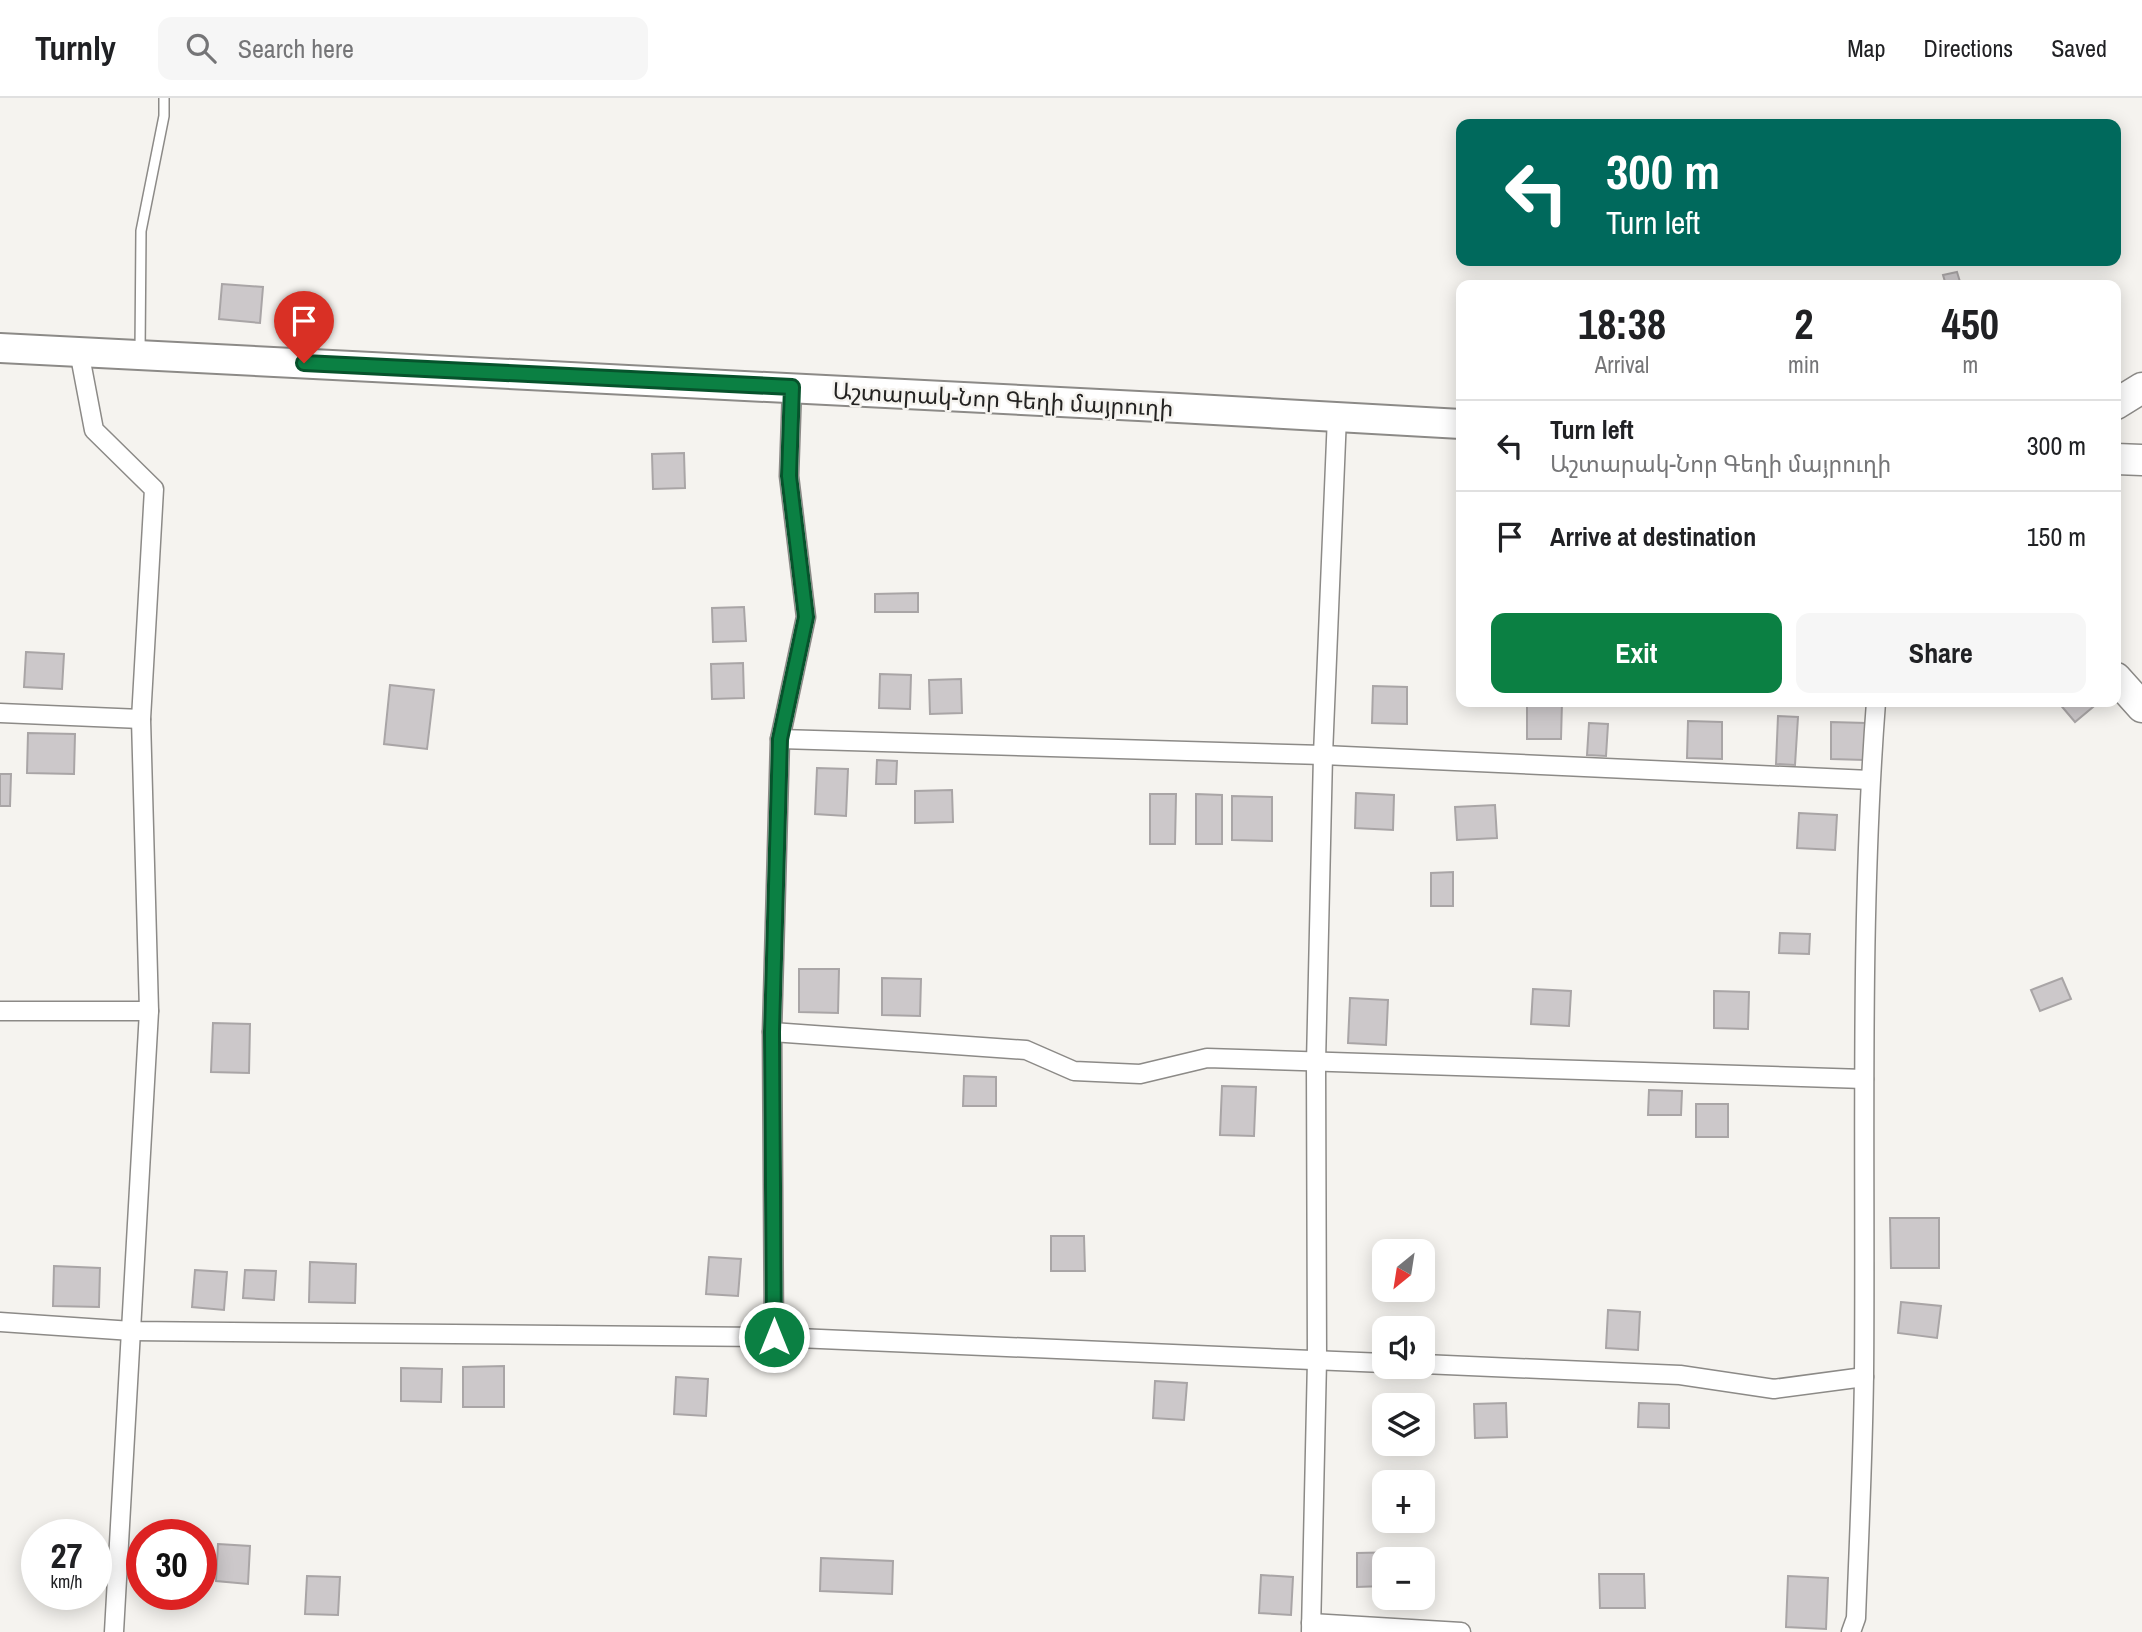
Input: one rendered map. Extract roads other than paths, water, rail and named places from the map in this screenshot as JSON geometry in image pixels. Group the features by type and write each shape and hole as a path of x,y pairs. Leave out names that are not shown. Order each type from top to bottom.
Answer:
{"highway":[{"path":"2121,401 2142,388"},
{"path":"2121,459 2142,460"},
{"path":"2121,684 2142,708"}],"main road":[{"name":"Աշտարակ-Նոր Գեղի մայրուղի","path":"0,348 792,387 1456,424"}],"street":[{"path":"79,351 94,430 153,489 141,719 149,1011 114,1632"},
{"path":"774,1337 772,1032 780,739 806,617 789,476 792,387"},
{"path":"1338,416 1322,755 1316,1063 1317,1360 1311,1628 1461,1632"},
{"path":"1851,1632 1856,1618 1864,1377 1864,1079 1870,780 1876,707"},
{"path":"0,713 141,719"},
{"path":"780,739 1322,755 1870,780"},
{"path":"0,1011 149,1011"},
{"path":"772,1032 1026,1050 1074,1071 1140,1073 1208,1058 1864,1079"},
{"path":"0,1322 132,1331 774,1337 1372,1362"},
{"path":"1435,1365 1680,1375 1774,1389 1864,1377"}],"lane":[{"path":"140,355 141,231 164,116 164,98"}]}
